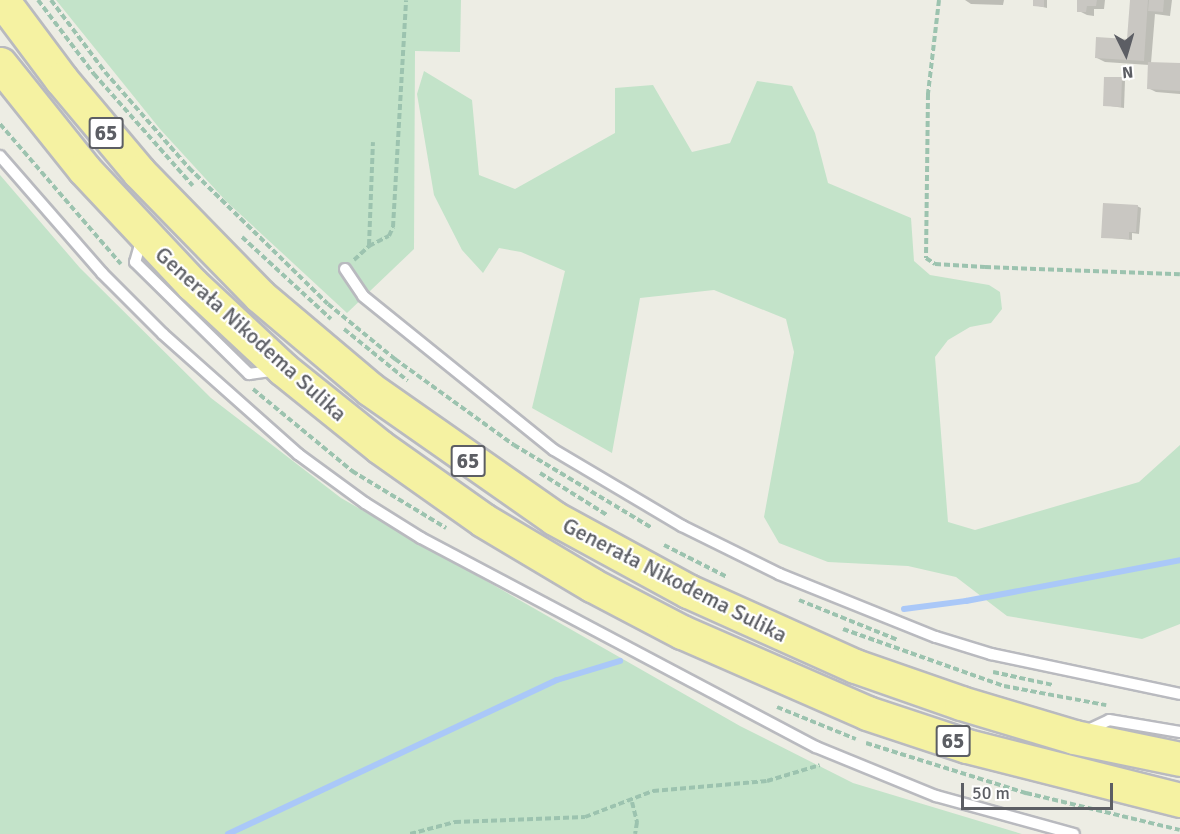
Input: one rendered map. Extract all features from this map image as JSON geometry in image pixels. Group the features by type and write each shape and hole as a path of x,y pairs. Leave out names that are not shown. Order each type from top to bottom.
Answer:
{"highway":[{"name":"Generała Nikodema Sulika","path":"2,0 61,79 139,172 230,246 370,389 463,458 626,560 746,619 855,666 961,703 1074,737 1180,759"},
{"name":"Generała Nikodema Sulika","path":"0,64 143,235 192,284 283,369 380,447 483,520 592,585 723,652 867,713 956,742 1180,800"},
{"path":"192,284 230,246"}],"lane":[{"path":"0,156 102,273 163,334 298,454 365,503 421,537 830,754 936,796 1074,834"},
{"path":"143,235 135,262 249,374 283,369"},
{"path":"345,269 363,296 554,450 682,526 779,574 936,637 991,654 1180,694"},
{"path":"1074,737 1109,720 1180,732"}],"path":[{"path":"38,0 94,74 201,195"},
{"path":"51,0 105,72 189,168 328,304 404,366 514,445 659,532"},
{"path":"345,269 369,246 389,236 393,227 406,0"},
{"path":"939,0 928,94 926,258 935,264 1180,274"},
{"path":"369,246 373,142"},
{"path":"230,246 299,291 416,387"},
{"path":"534,470 618,521"},
{"path":"789,596 901,641"},
{"path":"989,671 1059,686"},
{"path":"410,834 454,822 585,817 632,802 653,791 767,781 825,764 830,754"},
{"path":"632,802 637,822 635,834"}],"green space":[{"path":"56,0 461,0 460,52 415,51 414,249 347,313 226,201 160,129"},
{"path":"424,71 472,100 479,175 515,189 615,133 615,88 653,85 692,152 730,143 757,81 792,86 815,133 828,183 911,218 914,261 930,275 989,285 1000,292 1002,309 991,323 970,327 948,340 935,357 948,522 975,530 1139,482 1180,445 1180,624 1142,639 1007,616 956,577 908,566 828,562 779,543 764,517 794,352 786,319 714,290 640,298 612,453 532,408 565,271 521,252 499,248 483,273 462,250 434,195 417,94"},
{"path":"0,175 80,268 211,398 341,498 740,726 853,783 1022,834 0,834"}],"building":[{"path":"1033,0 1044,0 1044,7 1033,6"},
{"path":"1077,0 1097,0 1096,6 1087,6 1086,12 1077,12"},
{"path":"1130,0 1148,0 1144,61 1095,58 1096,37 1127,39"},
{"path":"1149,0 1164,0 1163,12 1148,11"},
{"path":"1148,62 1180,63 1180,91 1147,89"},
{"path":"1104,77 1122,77 1121,107 1103,106"},
{"path":"1103,203 1138,205 1136,232 1129,232 1129,239 1101,238"}],"waterway":[{"path":"904,609 966,601 1180,560"},
{"path":"228,834 557,680 620,661"}]}
